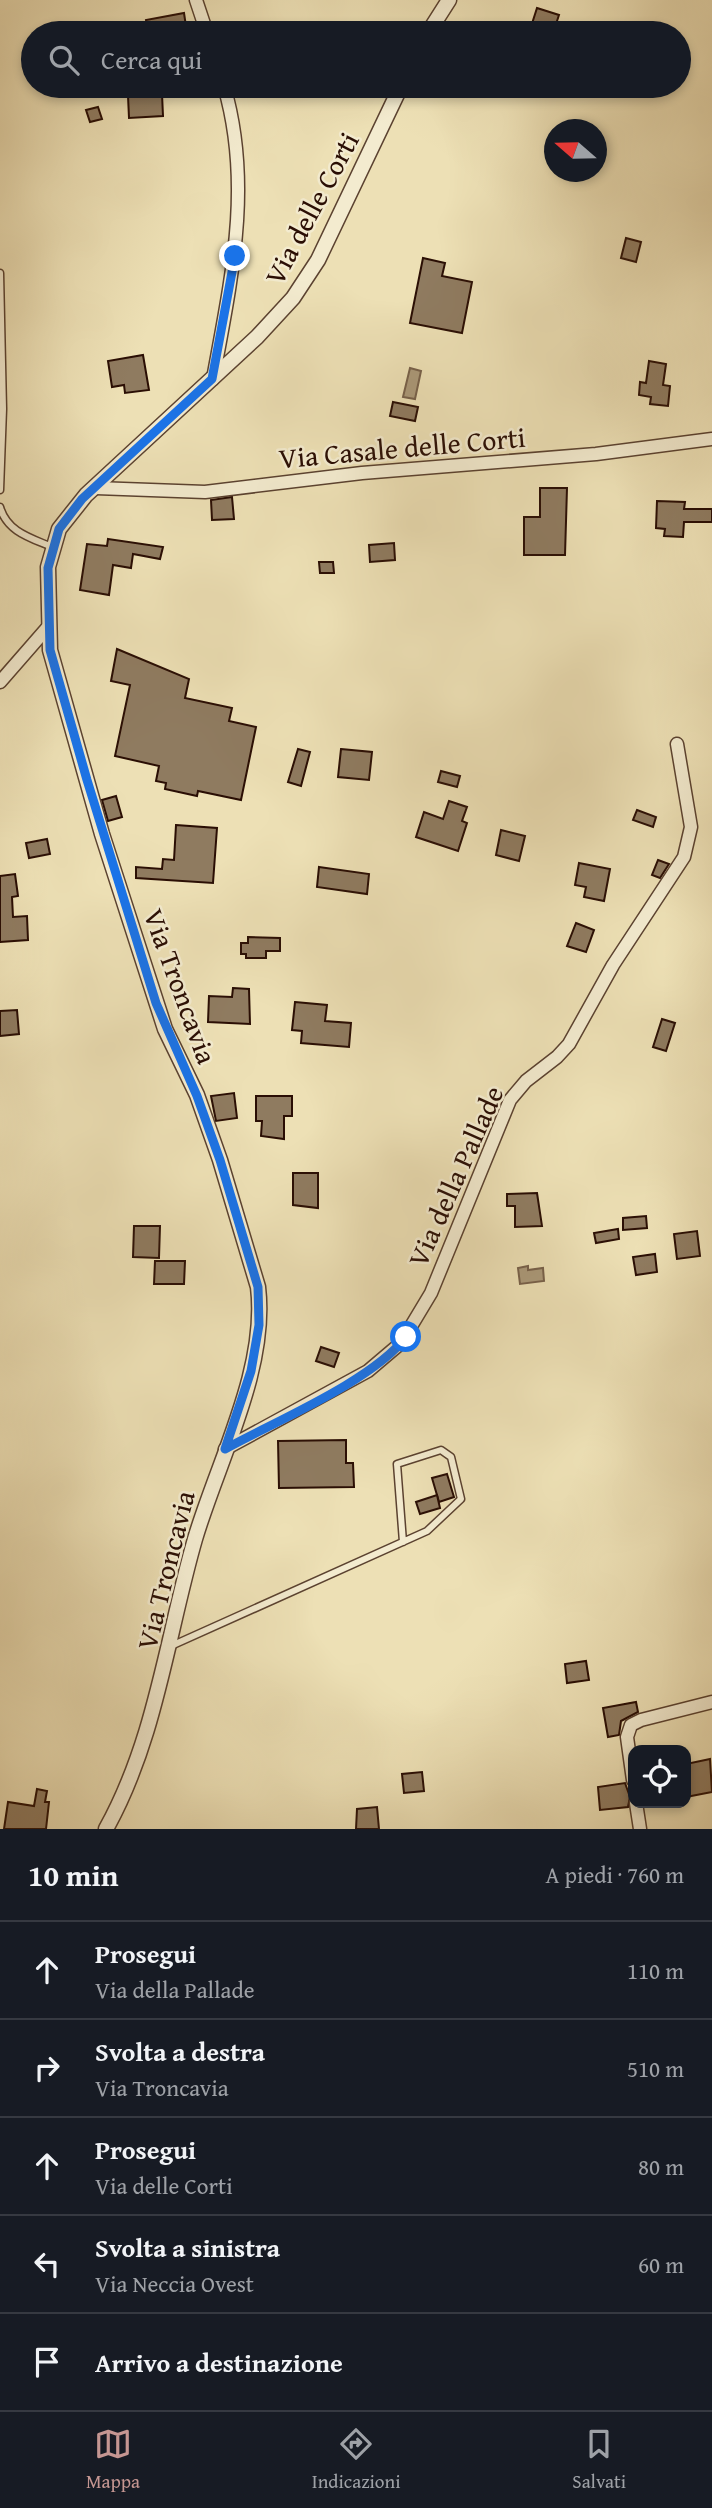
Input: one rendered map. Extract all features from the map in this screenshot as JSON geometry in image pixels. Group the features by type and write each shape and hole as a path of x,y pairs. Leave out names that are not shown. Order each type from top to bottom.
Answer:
{"street":[{"path":"196,0 203,21"},
{"path":"436,21 449,0"},
{"path":"212,379 233,268 240,206 236,140 227,98"},
{"name":"Via delle Corti","path":"96,488 272,323 306,280 395,98"},
{"name":"Via Casale delle Corti","path":"96,488 205,492 362,473 596,454 712,439"},
{"name":"Via Troncavia","path":"96,488 86,495 59,529 52,547 48,568 50,650 156,1003 197,1096 220,1160 258,1287 259,1325 251,1371 195,1540 149,1723 127,1785 106,1829"},
{"path":"0,682 48,627"},
{"name":"Via della Pallade","path":"225,1449 369,1371 394,1352 414,1326 431,1293 510,1100 523,1084 569,1044 613,965 686,853 691,827 677,744"},
{"path":"629,1745 631,1725 712,1702"},
{"path":"637,1808 640,1829"}],"lane":[{"path":"0,273 4,409 0,489"},
{"path":"0,507 4,519 15,530 52,547"},
{"path":"170,1646 403,1542 427,1531 461,1499 452,1457 445,1452 435,1451 397,1464 403,1542"}],"shaded area":[{"path":"410,368 421,371 415,399 403,397"},
{"path":"528,1266 528,1270 543,1268 544,1281 520,1284 518,1268"}],"building":[{"path":"537,8 559,15 557,21 533,21"},
{"path":"184,13 185,21 146,21"},
{"path":"128,98 162,98 163,116 129,118"},
{"path":"98,107 102,119 90,122 86,110"},
{"path":"626,238 641,242 636,262 621,258"},
{"path":"423,258 445,263 442,276 472,282 462,333 410,323"},
{"path":"143,355 149,390 125,393 124,385 112,387 108,361"},
{"path":"649,361 666,364 663,385 670,386 668,406 650,404 651,397 639,395 640,382 646,383"},
{"path":"393,402 418,407 415,421 390,416"},
{"path":"540,488 567,488 565,555 524,555 524,517 540,517"},
{"path":"232,497 234,519 212,520 211,500"},
{"path":"657,501 685,502 684,509 712,509 712,522 684,522 683,537 664,536 665,529 656,528"},
{"path":"108,539 163,547 160,559 133,554 131,568 113,565 109,595 80,590 87,544 107,546"},
{"path":"394,543 395,560 370,562 369,545"},
{"path":"319,562 333,562 334,573 320,573"},
{"path":"117,649 189,679 185,698 232,708 229,721 256,727 241,800 198,791 197,796 165,789 166,783 156,781 159,766 115,756 130,685 111,681"},
{"path":"298,749 310,752 301,786 288,782"},
{"path":"341,749 372,752 369,780 338,777"},
{"path":"441,771 460,776 457,787 438,782"},
{"path":"116,796 122,817 108,821 102,800"},
{"path":"449,801 467,807 462,821 467,823 458,851 416,837 424,812 443,819"},
{"path":"637,810 656,817 653,827 633,820"},
{"path":"176,825 217,828 213,883 136,878 136,867 162,869 163,859 174,860"},
{"path":"501,830 525,836 519,861 496,855"},
{"path":"47,839 50,854 29,858 26,843"},
{"path":"658,860 669,864 660,878 652,875"},
{"path":"579,863 610,869 604,901 584,897 586,887 575,885"},
{"path":"319,867 369,874 367,894 317,887"},
{"path":"15,874 18,896 12,897 13,917 27,916 28,940 0,942 0,876"},
{"path":"576,923 594,930 586,952 567,946"},
{"path":"248,937 280,938 280,951 266,951 266,958 246,958 246,954 241,954 241,943 248,943"},
{"path":"233,988 249,989 250,1024 208,1022 209,996 232,997"},
{"path":"295,1002 327,1005 325,1021 351,1023 349,1047 301,1043 302,1031 292,1030"},
{"path":"17,1010 19,1034 0,1036 0,1011"},
{"path":"662,1019 675,1023 666,1051 653,1047"},
{"path":"234,1093 237,1118 216,1121 211,1096"},
{"path":"256,1096 292,1096 292,1116 284,1116 284,1139 261,1136 262,1121 256,1121"},
{"path":"293,1173 318,1173 318,1208 293,1205"},
{"path":"537,1193 542,1226 515,1227 515,1206 507,1206 507,1194"},
{"path":"646,1216 647,1228 623,1230 623,1218"},
{"path":"134,1226 160,1226 159,1258 133,1257"},
{"path":"618,1229 619,1239 596,1243 594,1233"},
{"path":"697,1231 700,1256 677,1259 674,1234"},
{"path":"655,1254 657,1272 636,1275 633,1257"},
{"path":"155,1261 185,1261 184,1284 154,1284"},
{"path":"321,1347 339,1353 334,1367 316,1361"},
{"path":"346,1440 346,1463 353,1463 354,1487 279,1488 278,1441"},
{"path":"447,1474 454,1497 439,1502 432,1478"},
{"path":"437,1495 440,1508 420,1514 416,1502"},
{"path":"586,1661 589,1680 567,1683 565,1664"},
{"path":"636,1702 638,1712 621,1721 619,1735 608,1737 603,1708"},
{"path":"710,1759 712,1792 691,1796 691,1763"},
{"path":"422,1772 424,1791 404,1793 402,1774"},
{"path":"625,1783 628,1807 600,1810 598,1787"},
{"path":"37,1789 47,1791 45,1802 49,1802 46,1829 4,1829 8,1802 34,1806"},
{"path":"377,1807 379,1829 356,1829 357,1809"}],"route":[{"path":"235,256 212,379 86,495 59,529 48,568 50,650 103,834 156,1003 165,1029 197,1096 220,1160 258,1287 260,1307 256,1349 225,1449 369,1371 391,1355 406,1337"}]}
